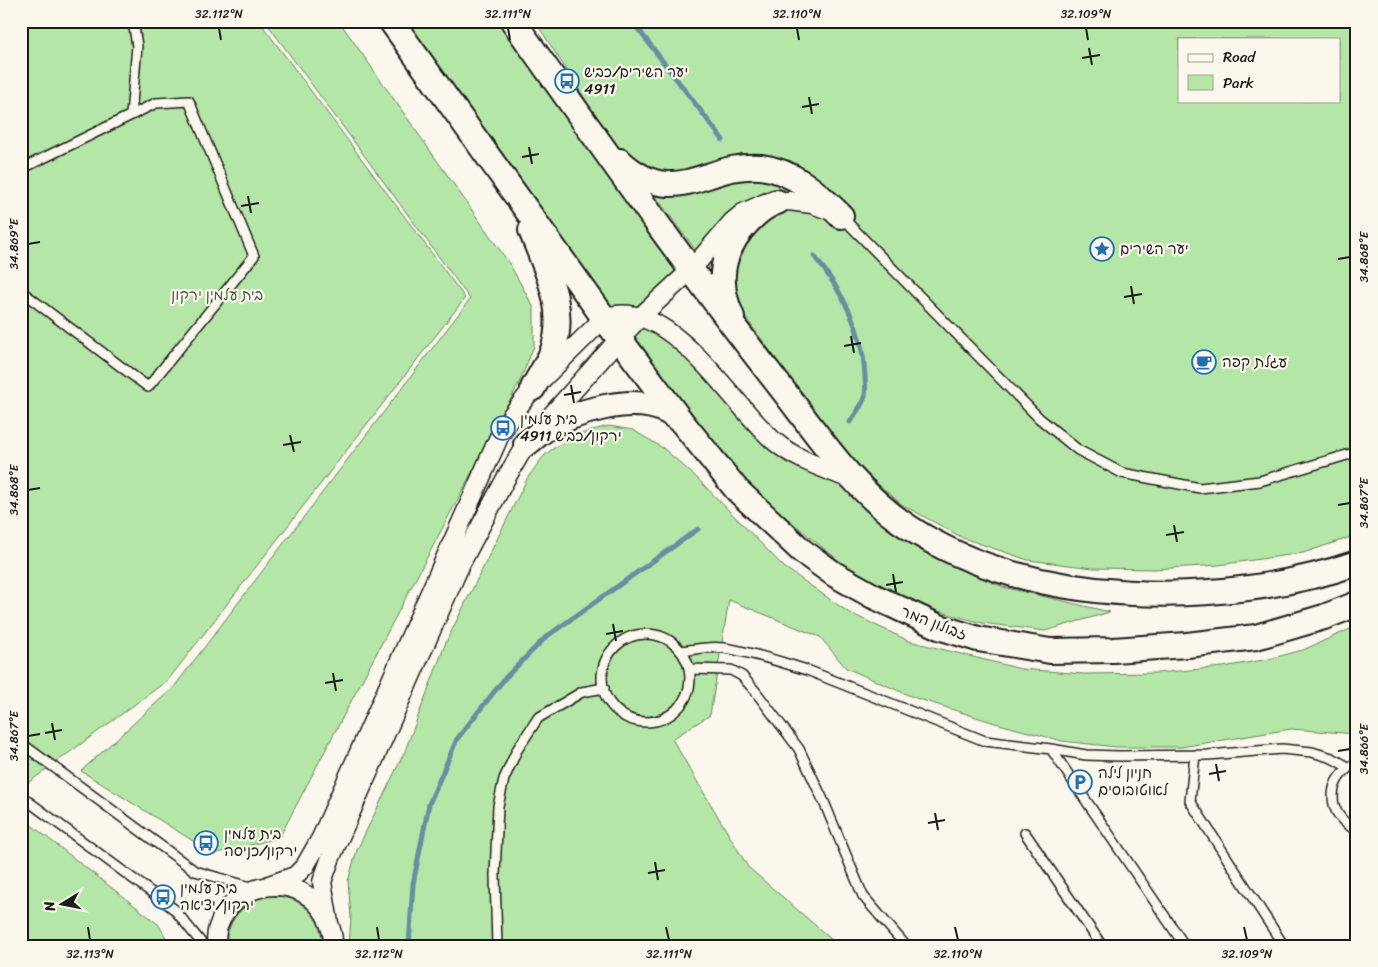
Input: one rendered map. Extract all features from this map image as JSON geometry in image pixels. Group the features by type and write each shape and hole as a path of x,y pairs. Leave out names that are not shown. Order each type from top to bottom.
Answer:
{"main road":[{"path":"391,21 508,184 529,225 555,296 559,316 558,333 552,352 533,388"},
{"path":"513,21 744,341 853,480 908,527 955,554 1014,575 1052,584 1126,592 1169,593 1224,590 1286,582 1357,563"},
{"path":"597,139 632,172 660,183 697,181 729,170 746,167 775,170 789,175 807,186 823,198 841,216"},
{"name":"זבולון המר","path":"508,184 681,421 737,490 802,551 834,574 910,615 939,627 978,639 1050,651 1113,650 1187,646 1256,637 1324,617 1357,604"},
{"path":"744,341 726,300 722,272 725,258 730,244 739,231 769,204 777,202"},
{"path":"526,444 559,422 605,407 625,405 652,406 666,411 681,421"}],"street":[{"path":"333,946 322,882 331,857 461,563 526,444 620,338 691,270 732,222 743,213 754,207 777,202 801,202 812,204 841,216"},
{"path":"216,946 218,927 226,911 238,897 294,876 305,866 322,838 499,437 512,415 533,388 604,318 620,314 640,317 660,326 690,349 775,442 795,455 853,480"},
{"path":"262,887 284,886 299,890 312,898 322,909 329,923"}],"lane":[{"path":"131,115 137,46 133,21"},
{"path":"21,169 156,104 189,101 254,256 148,387 21,291"},
{"path":"841,216 1039,418 1078,450 1122,473 1200,488 1260,482 1357,452"},
{"path":"647,633 672,642 682,651 690,669 690,683 686,696 679,707 669,716 656,721 642,722 618,711 609,701 602,675 605,662 612,650 622,641 634,635 647,633"},
{"path":"682,651 701,647 723,648 807,670 985,741 1086,755 1195,755 1282,750 1305,751 1352,765"},
{"path":"690,669 731,670 742,676 756,692 799,750 824,802 863,896 906,946"},
{"path":"497,946 495,875 498,806 504,779 517,750 538,718 582,692 604,688"},
{"path":"21,743 195,871 262,887"},
{"path":"1051,749 1185,946"},
{"path":"1195,755 1190,801 1284,946"},
{"path":"1352,765 1340,775 1334,785 1332,796 1334,808 1340,818 1348,826 1357,830"},
{"path":"21,796 174,909 204,946"},
{"path":"1025,833 1102,946"}],"green space":[{"name":"בית עלמין ירקון","path":"21,21 259,21 465,298 168,680 21,788"},
{"path":"265,21 339,21 509,263 534,308 534,346 519,383 279,838 214,854 81,771 174,687 470,299"},
{"path":"404,21 497,21 676,270 639,307 620,305 605,309"},
{"path":"535,21 1357,21 1357,535 1303,553 1218,565 1155,569 1093,568 1028,560 963,538 901,504 861,469 837,441 596,116"},
{"path":"641,325 672,342 831,479 852,493 907,539 952,565 1003,587 1110,612 1045,631 982,623 938,611 892,594 844,565 754,491 716,453 629,341"},
{"path":"609,426 633,430 663,448 696,477 784,567 848,612 909,641 1021,669 1084,674 1157,673 1223,667 1269,659 1303,650 1357,626 1357,734 1291,729 1181,747 1116,747 1062,741 995,723 913,697 846,668 820,637 729,600 710,715 672,739 748,867 839,946 349,946 351,917 348,881 357,850 405,751 446,642 528,477 545,455 559,444 583,433"},
{"path":"21,817 158,924 171,946 21,946"},
{"path":"268,896 292,899 306,908 317,921 322,937 322,946 227,946 230,926 241,910 252,902"}],"waterway":[{"path":"632,21 723,140"},
{"path":"814,256 842,297 860,342 865,375 865,393 861,405 850,422"},
{"path":"409,946 413,884 429,804 457,739 505,678 546,637 698,529"}],"place":[{"name":"יער השירים/כביש 4911","path":"567,81"},
{"name":"יער השירים","path":"1102,249"},
{"name":"עגלת קפה","path":"1204,362"},
{"name":"בית עלמין ירקון/כביש 4911","path":"503,428"},
{"name":"חניון לילה לאוטובוסים","path":"1080,782"},
{"name":"בית עלמין ירקון/כניסה","path":"206,843"},
{"name":"בית עלמין ירקון/יציאה","path":"163,897"}]}
